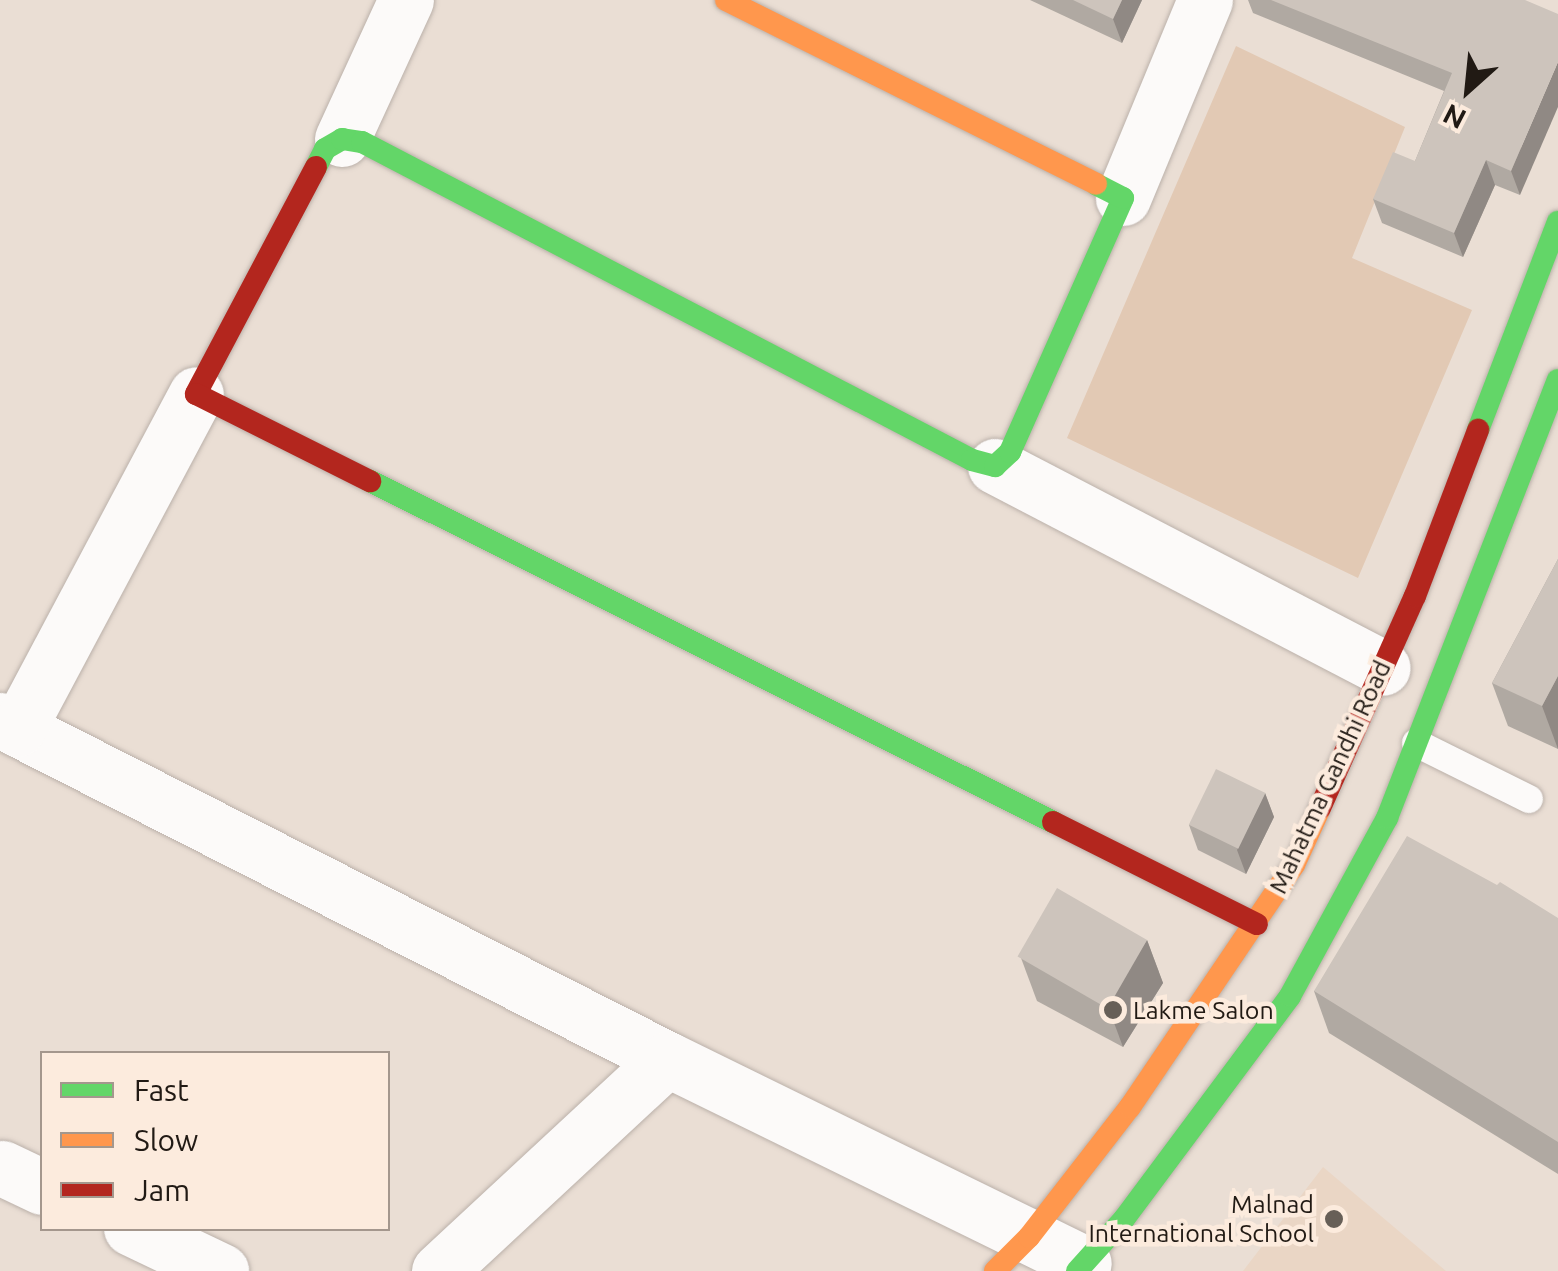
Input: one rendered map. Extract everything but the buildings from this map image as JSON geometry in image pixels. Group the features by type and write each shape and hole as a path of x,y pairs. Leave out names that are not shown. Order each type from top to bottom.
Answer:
{"street":[{"path":"406,0 342,139 324,149 196,394 9,724 667,1059 1012,1254 1081,1267 1124,1219 1290,996 1388,818 1558,380"},
{"path":"726,0 1123,198"},
{"path":"995,466 1010,452 1123,198 1205,0"},
{"path":"342,139 362,142 972,460 995,466 1383,668"},
{"name":"Mahatma Gandhi Road","path":"1012,1254 1130,1108 1294,865 1415,596 1558,222"},
{"path":"196,394 1257,924"},
{"path":"439,1271 667,1059"},
{"path":"137,1231 222,1271"}],"lane":[{"path":"1416,744 1528,799"}],"shaded area":[{"path":"1236,46 1405,127 1352,258 1472,310 1358,578 1067,438"},
{"name":"Malnad International School","path":"1323,1167 1446,1271 1243,1271"}],"traffic: fast":[{"path":"316,167 325,149 342,139 362,142 972,460 995,466 1010,452 1123,198 1096,184"},
{"path":"1478,430 1558,222"},
{"path":"1077,1271 1124,1219 1290,996 1387,818 1558,380"},
{"path":"370,481 1053,822"}],"traffic: slow":[{"path":"726,0 1096,184"},
{"path":"995,1271 1029,1237 1130,1107 1294,865 1320,808"}],"traffic: jam":[{"path":"316,167 196,394 370,481"},
{"path":"1320,808 1415,596 1478,430"},
{"path":"1053,822 1257,924"}],"place":[{"name":"Lakme Salon","path":"1113,1010"},
{"name":"Malnad International School","path":"1334,1219"}]}
